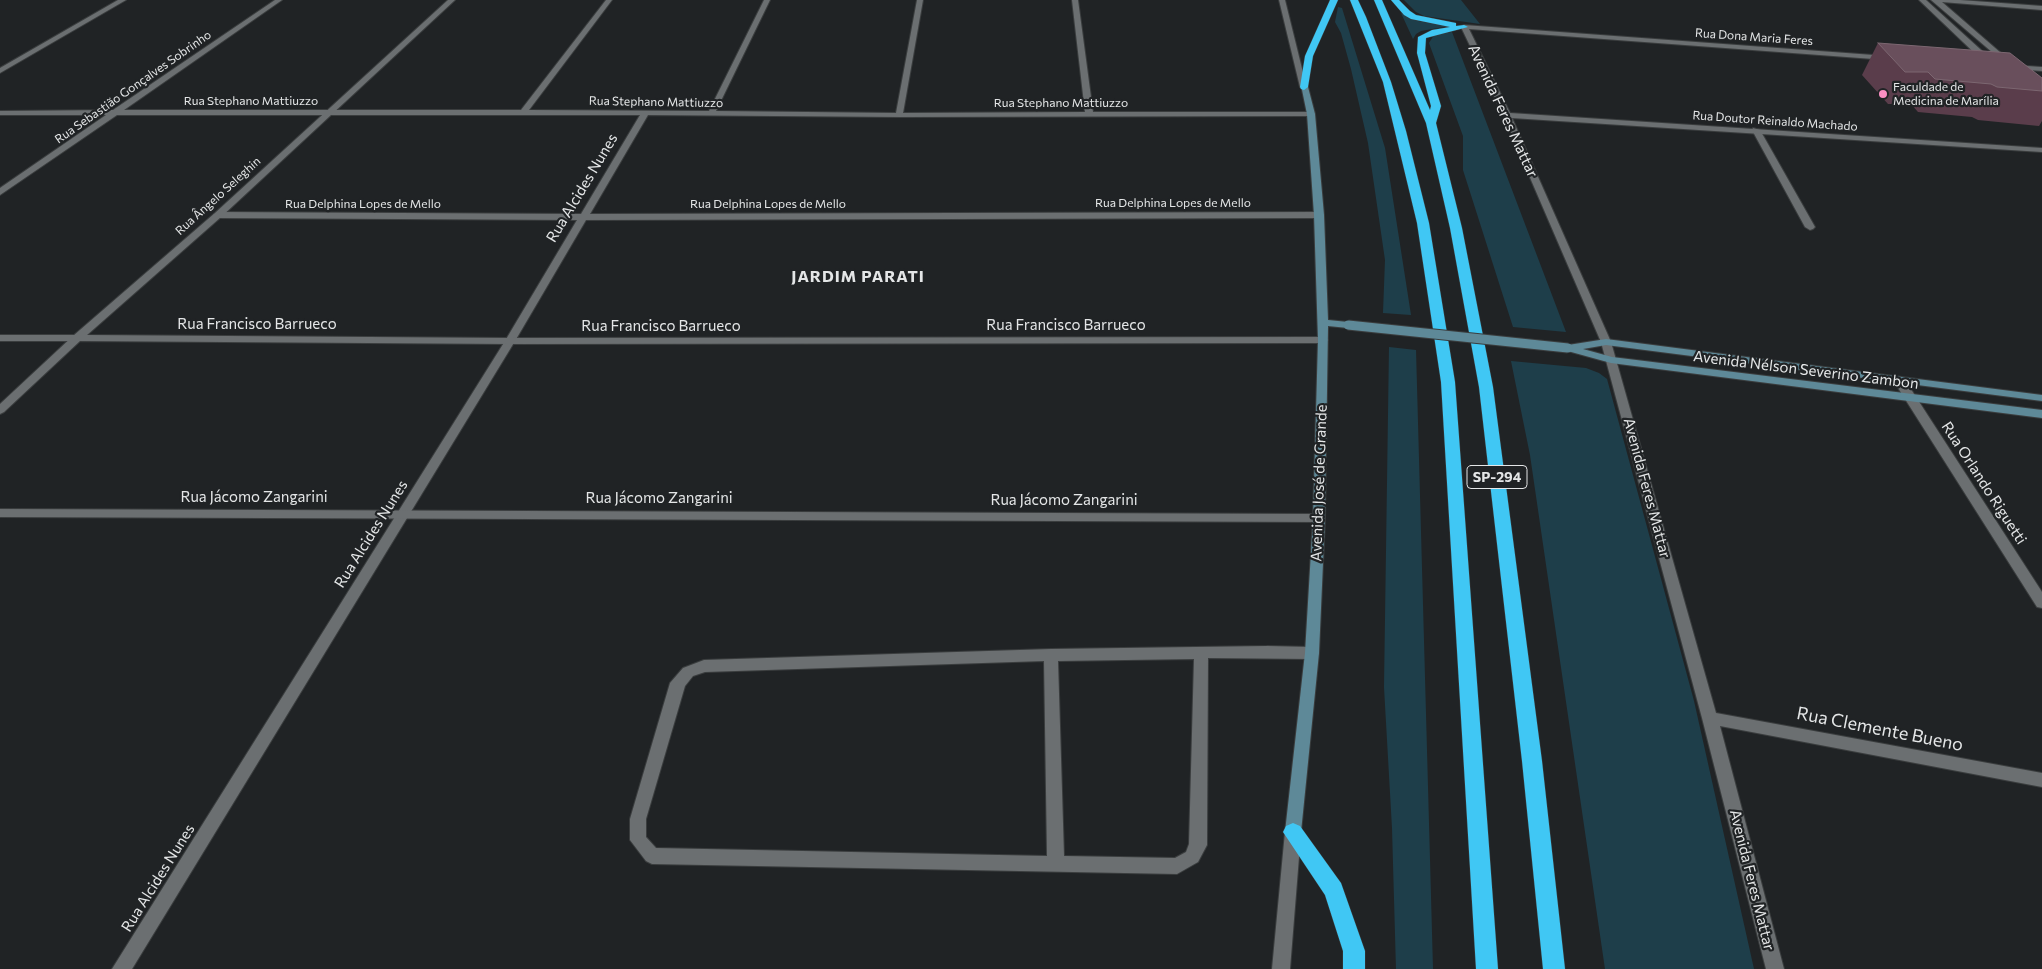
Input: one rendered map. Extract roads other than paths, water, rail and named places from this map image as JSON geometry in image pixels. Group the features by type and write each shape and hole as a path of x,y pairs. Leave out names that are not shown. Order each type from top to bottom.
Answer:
{"highway":[{"path":"1304,87 1309,56 1334,0"},
{"name":"SP-294","path":"1354,0 1387,82 1401,130 1423,223 1448,382 1486,969"},
{"name":"SP-294","path":"1378,0 1431,123 1456,228 1486,387 1532,762 1554,969"},
{"path":"1395,0 1407,13 1414,17 1464,27"},
{"path":"1431,123 1436,106 1421,53 1422,37 1435,32 1464,27"},
{"path":"1293,832 1334,890 1354,950 1354,969"}],"main road":[{"name":"Avenida José de Grande","path":"1293,832 1312,653 1319,518 1323,340 1319,215 1311,114 1304,87"},
{"name":"Avenida Nélson Severino Zambon","path":"1321,322 1568,348 1611,360 2042,414"},
{"name":"Avenida Nélson Severino Zambon","path":"1568,348 1606,342 2042,398"}],"street":[{"path":"0,71 123,0"},
{"name":"Rua Sebastião Gonçalves Sobrinho","path":"0,192 279,0"},
{"name":"Rua Ângelo Seleghin","path":"0,410 77,338 218,216 452,0"},
{"path":"523,112 609,0"},
{"path":"711,114 766,0"},
{"path":"899,114 920,0"},
{"path":"1075,0 1089,114"},
{"name":"Avenida José de Grande","path":"1282,0 1304,87"},
{"path":"1922,0 1993,66 1983,65"},
{"path":"1929,0 2042,8"},
{"path":"1936,0 2024,78"},
{"name":"Rua Dona Maria Feres","path":"1464,27 1895,58"},
{"name":"Avenida Feres Mattar","path":"1464,27 1507,115 1606,342 1710,718 1774,969"},
{"path":"2002,66 2042,69"},
{"name":"Rua Stephano Mattiuzzo","path":"0,114 117,112 1311,114"},
{"name":"Rua Alcides Nunes","path":"120,969 510,341 646,113"},
{"name":"Rua Doutor Reinaldo Machado","path":"1507,115 2042,150"},
{"path":"1756,130 1810,227"},
{"name":"Rua Delphina Lopes de Mello","path":"218,216 1319,215"},
{"name":"Rua Francisco Barrueco","path":"0,338 510,341 1323,340"},
{"name":"Rua Orlando Riguetti","path":"1899,380 2042,603"},
{"name":"Rua Jácomo Zangarini","path":"0,513 403,513 1319,518"},
{"path":"1201,654 1198,845 1192,857 1177,866 652,856 638,840 638,819 678,683 688,672 704,666 1051,656 1267,652 1312,653"},
{"path":"1051,656 1056,863"},
{"name":"Rua Clemente Bueno","path":"1710,718 2042,780"},
{"name":"Avenida José de Grande","path":"1281,969 1293,832"}],"place":[{"name":"Faculdade de Medicina de Marília","path":"1883,94"}],"district":[{"name":"JARDIM PARATI","path":"858,277"}]}
